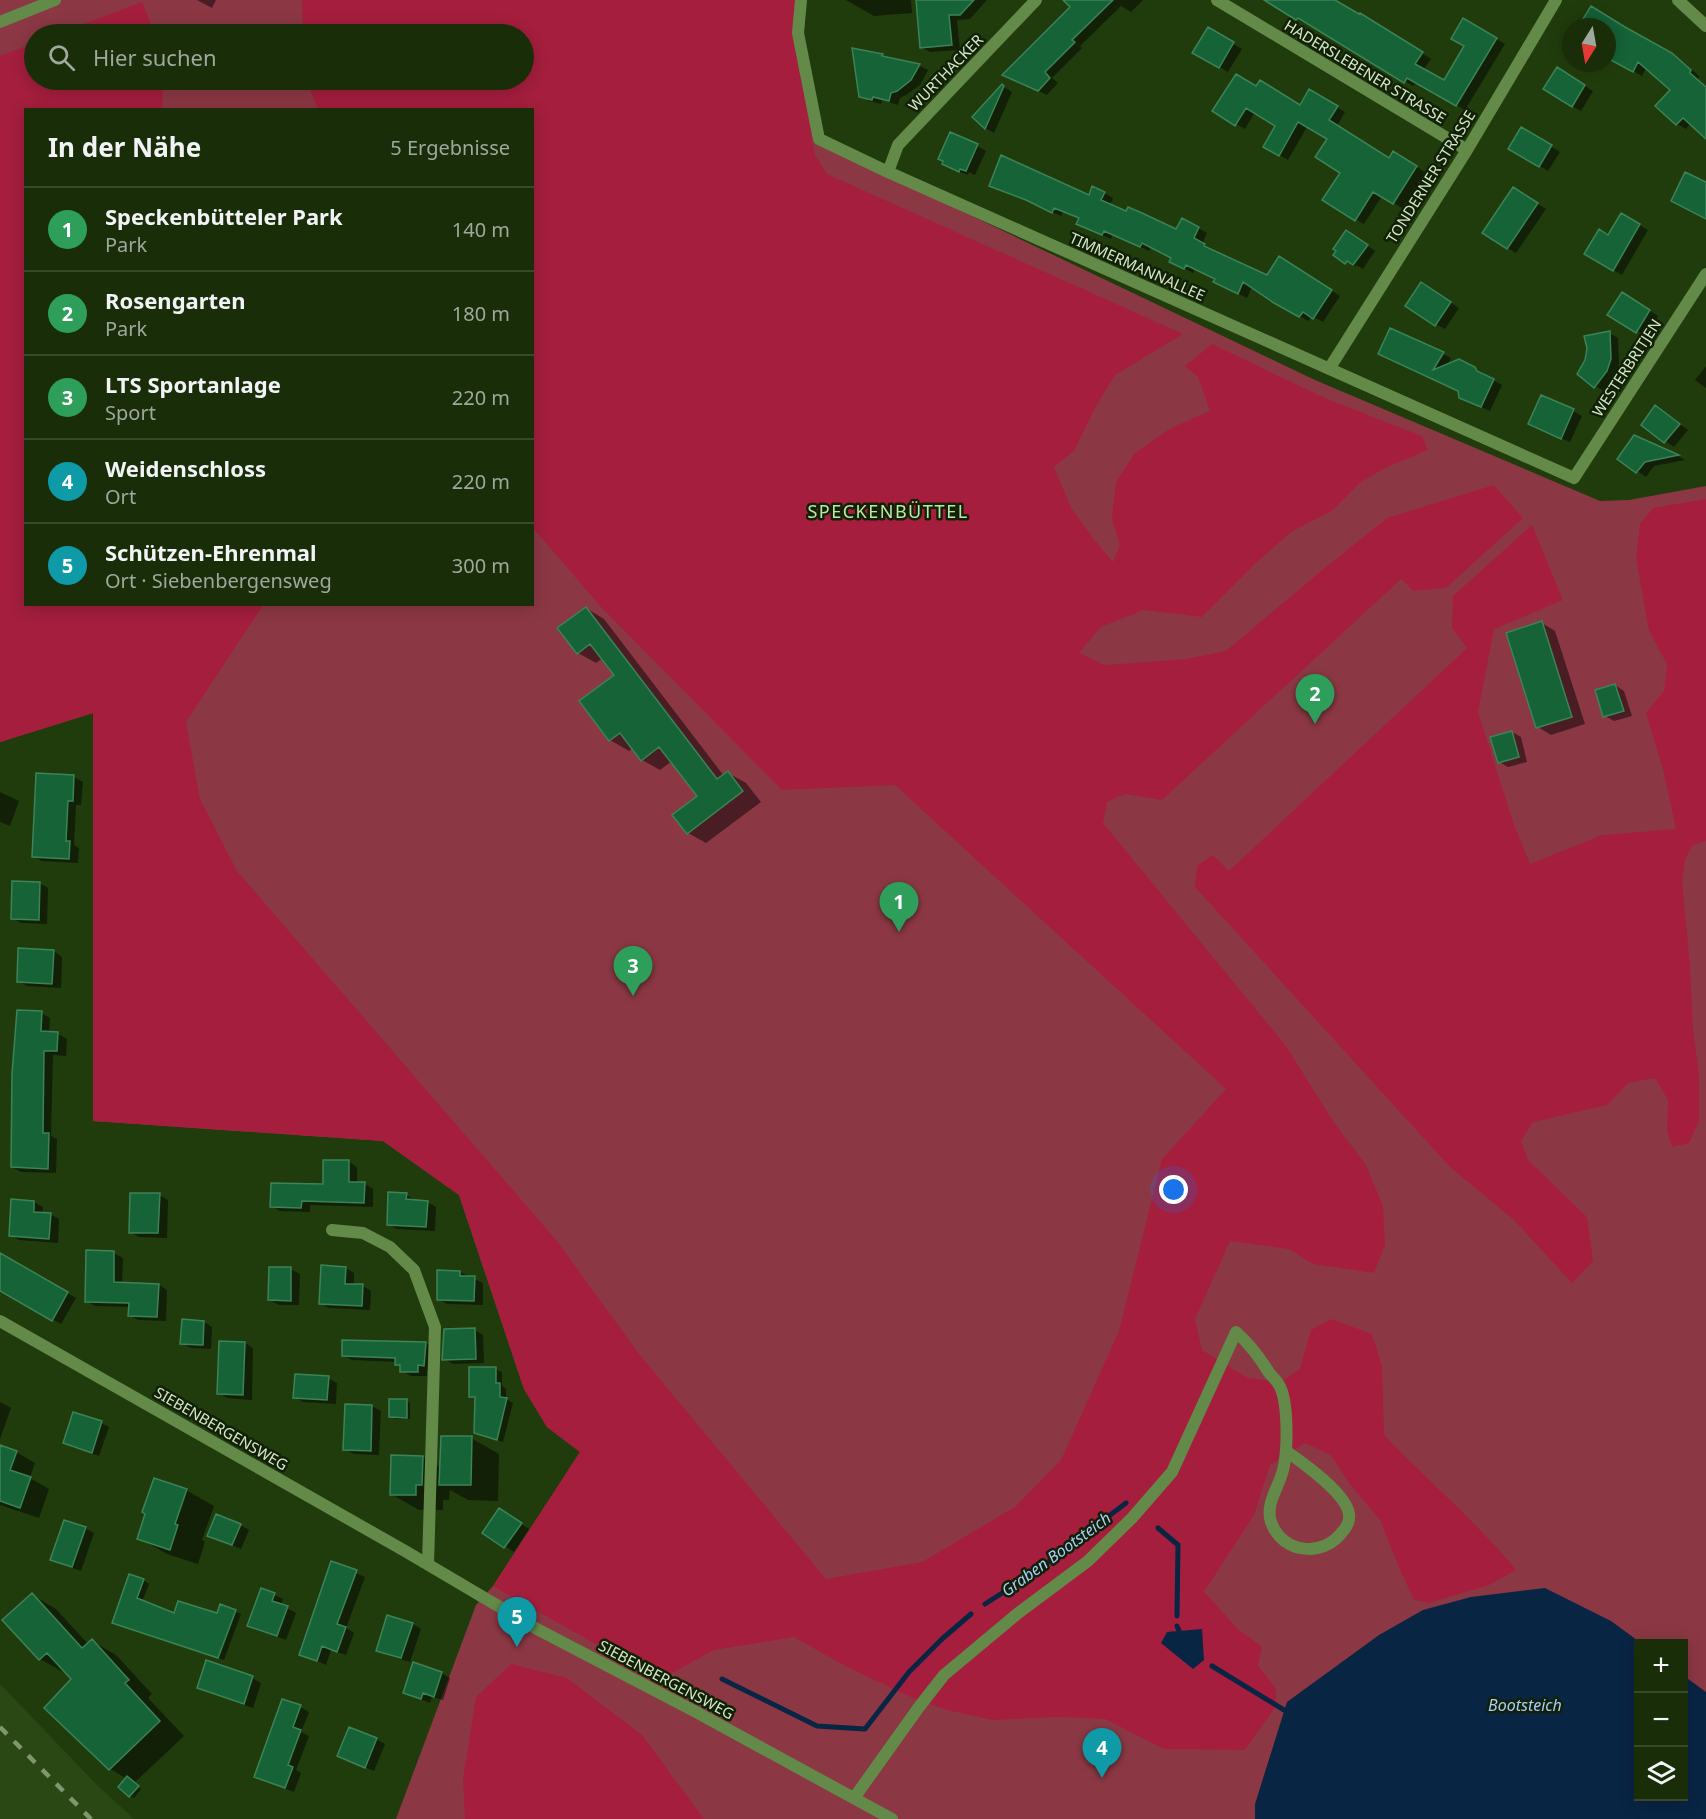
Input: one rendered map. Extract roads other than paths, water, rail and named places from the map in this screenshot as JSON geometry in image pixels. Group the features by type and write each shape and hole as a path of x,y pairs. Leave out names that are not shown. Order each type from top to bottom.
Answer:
{"street":[{"path":"0,22 55,0"},
{"name":"TIMMERMANNALLEE","path":"801,0 798,33 819,139 888,172 1574,478"},
{"name":"WURTHACKER","path":"888,172 898,145 1036,0"},
{"name":"HADERSLEBENER STRASSE","path":"1217,0 1467,150"},
{"name":"TONDERNER STRASSE","path":"1329,369 1467,150 1556,0"},
{"path":"1678,0 1706,26"},
{"name":"WESTERBRITJEN","path":"1574,478 1706,274"},
{"path":"332,1230 363,1233 390,1247 414,1270 435,1327 428,1564"},
{"name":"SIEBENBERGENSWEG","path":"0,1321 428,1564 537,1629 696,1712 892,1819"},
{"path":"854,1798 944,1675 1017,1614 1088,1561 1132,1518 1172,1472 1236,1332 1251,1345 1281,1388 1286,1420 1286,1450 1283,1471 1269,1507 1270,1521 1279,1538 1298,1548 1311,1550 1326,1545 1341,1534 1348,1525 1349,1515 1336,1492 1318,1474 1286,1450"}],"water":[{"name":"Bootsteich","path":"1545,1588 1611,1621 1636,1639 1634,1801 1688,1801 1688,1679 1706,1692 1706,1819 1255,1819 1255,1804 1287,1702 1379,1635 1423,1610 1471,1597"},
{"path":"1202,1629 1204,1660 1193,1669 1161,1643 1167,1632"}],"waterway":[{"name":"Graben Bootsteich","path":"985,1604 1035,1572 1126,1503"},
{"name":"Graben Bootsteich","path":"1158,1528 1178,1545 1177,1616"},
{"name":"Graben Bootsteich","path":"722,1679 817,1726 865,1729 909,1672 971,1614"},
{"name":"Graben Bootsteich","path":"1177,1626 1182,1638"},
{"name":"Graben Bootsteich","path":"1212,1666 1284,1710"}],"railway":[{"path":"0,1727 91,1819"}],"place":[{"name":"Rosengarten","path":"1315,724"},
{"name":"Speckenbütteler Park","path":"899,932"},
{"name":"LTS Sportanlage","path":"633,996"},
{"name":"Schützen-Ehrenmal","path":"517,1647"},
{"name":"Weidenschloss","path":"1102,1778"}],"district":[{"name":"SPECKENBÜTTEL","path":"888,512"}]}
